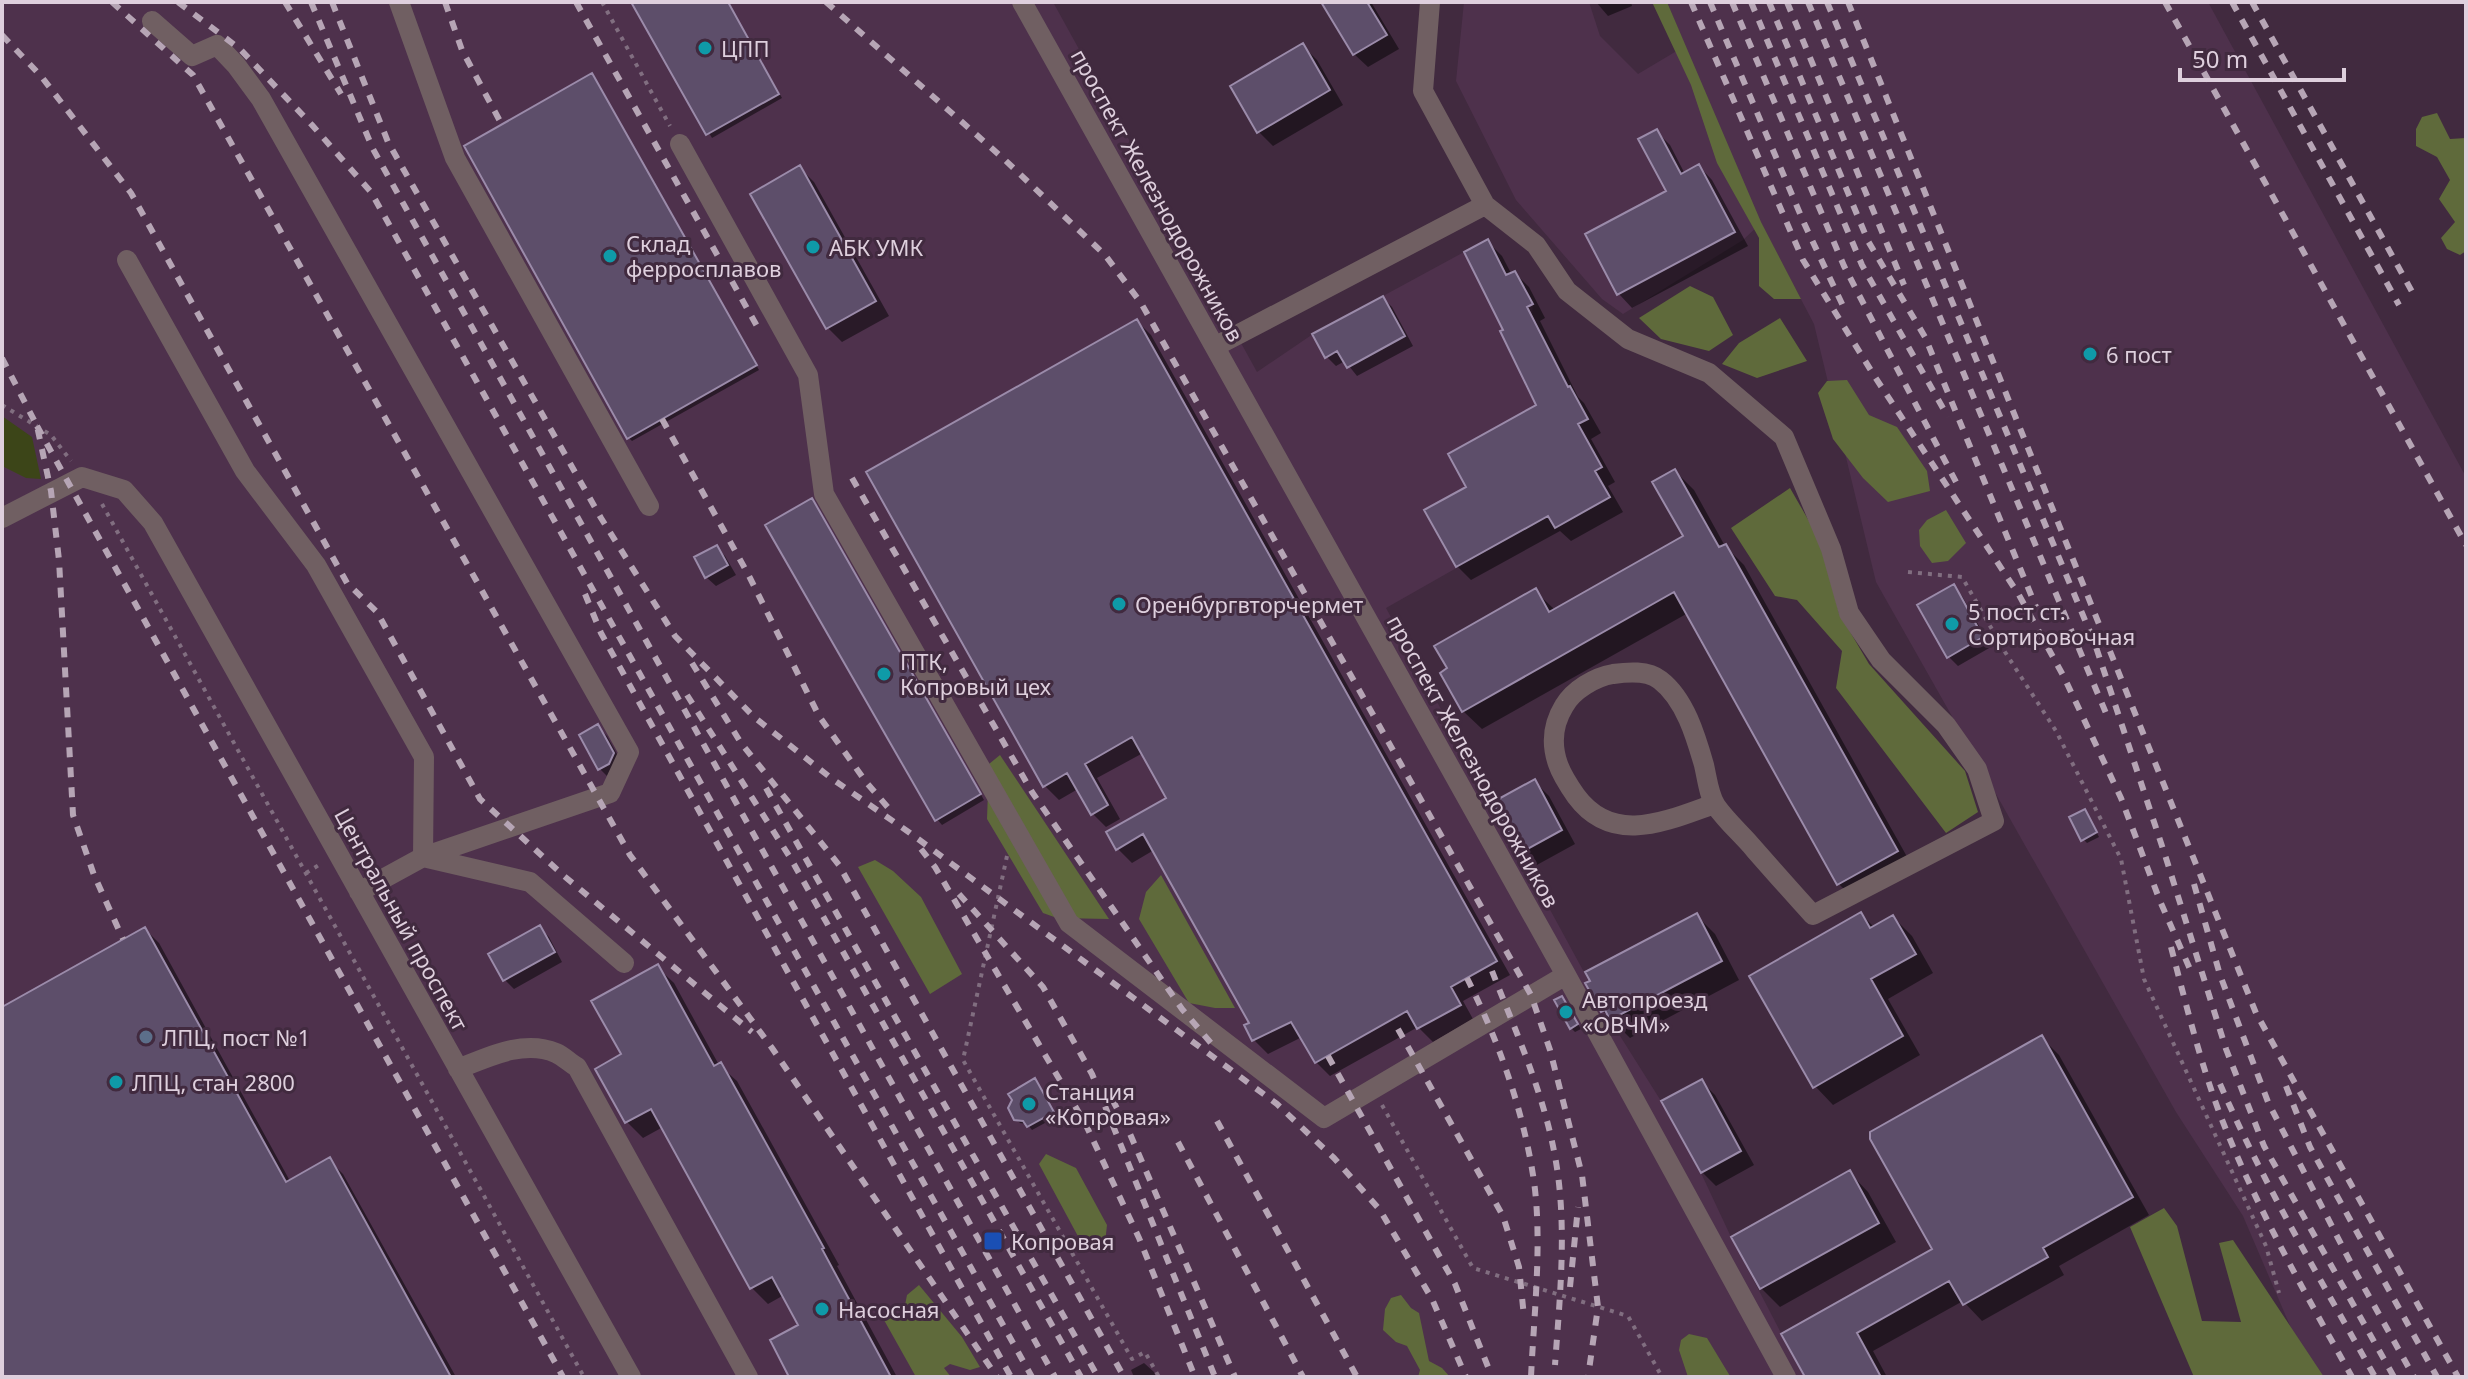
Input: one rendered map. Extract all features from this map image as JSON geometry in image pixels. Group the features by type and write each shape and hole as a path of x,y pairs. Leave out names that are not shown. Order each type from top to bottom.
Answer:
{"street":[{"path":"399,2 455,158 649,506"},
{"name":"проспект Железнодорожников","path":"1022,2 1566,975 1786,1377"},
{"path":"1430,2 1423,91 1485,205 1536,245 1567,291 1628,339 1709,373 1784,437 1831,549 1849,613 1881,660 1946,725 1977,769 1994,821 1813,915 1714,804 1698,746 1680,703 1659,678 1631,671 1605,675 1568,698 1557,717 1553,743 1558,764 1582,804 1599,819 1617,825 1635,826 1714,804"},
{"path":"152,21 192,56 217,45 261,99 629,752 610,793 423,857 359,892"},
{"path":"680,144 808,375 824,494 1069,923 1324,1118 1566,975"},
{"path":"1216,346 1485,205"},
{"path":"127,260 245,471 316,565 424,757 423,857"},
{"path":"2,518 82,477"},
{"name":"Центральный проспект","path":"82,477 124,490 153,523 631,1377"},
{"path":"423,857 530,882 624,963"},
{"path":"458,1069 506,1050 533,1049 555,1052 577,1067 748,1377"}],"path":[{"path":"602,2 680,144"},
{"path":"2,405 51,435 102,503 584,1377"},
{"path":"1908,572 1962,577 2056,731 2121,859 2144,979 2266,1246 2279,1293"},
{"path":"1014,826 963,1060 1132,1359 1145,1352 1159,1377"},
{"path":"1373,1089 1473,1268 1628,1316 1662,1377"}],"shaded area":[{"path":"2,2 1053,2 1257,372 1313,334 1488,239 1506,275 1515,271 1533,304 1532,315 1558,368 1588,419 1517,459 1548,516 1386,608 1610,1020 1661,1101 1701,1173 1804,1377 2,1377"},
{"path":"1464,2 1589,2 1600,36 1638,74 1685,46 1667,2 2208,2 2466,477 2466,1377 2312,1377 2243,1216 2176,1112 1876,582 1814,324 1761,223 1743,240 1623,314 1602,299 1516,200 1456,81"}],"green space":[{"path":"1652,2 1667,2 1761,222 1801,299 1774,299 1759,286 1759,238 1717,163 1691,85"},
{"path":"2437,113 2450,139 2466,138 2466,251 2460,255 2447,249 2441,238 2455,222 2439,199 2450,180 2437,157 2416,146 2416,129 2422,117"},
{"path":"1690,286 1713,297 1733,335 1709,351 1661,339 1639,318"},
{"path":"1780,318 1807,361 1757,378 1722,364 1739,343"},
{"path":"1847,380 1869,415 1897,427 1927,471 1930,491 1888,502 1863,478 1833,439 1818,393 1827,381"},
{"path":"2,416 32,437 41,479 26,478 2,466"},
{"path":"1790,488 1821,542 1839,613 1869,664 1965,771 1978,812 1946,833 1836,688 1842,651 1797,600 1775,596 1731,528"},
{"path":"1946,510 1966,543 1948,561 1932,563 1920,546 1919,530 1927,520"},
{"path":"1000,755 1109,919 1057,918 1043,913 987,819 989,764"},
{"path":"875,860 893,871 921,897 962,974 930,994 858,867"},
{"path":"1161,875 1235,1008 1189,1003 1139,919 1146,892"},
{"path":"1046,1154 1076,1168 1107,1225 1105,1243 1096,1250 1080,1240 1039,1164"},
{"path":"2164,1208 2177,1226 2202,1321 2241,1322 2219,1243 2233,1240 2324,1377 2194,1377 2130,1227"},
{"path":"919,1285 962,1337 980,1367 970,1370 950,1364 944,1368 951,1377 916,1377 884,1320 903,1315 907,1295"},
{"path":"1401,1295 1419,1313 1429,1361 1450,1377 1418,1377 1420,1370 1407,1346 1396,1342 1383,1330 1385,1309 1391,1298"},
{"path":"1689,1334 1707,1338 1730,1376 1750,1377 1688,1377 1679,1350 1681,1340"}],"building":[{"name":"ЦПП","path":"631,2 728,2 779,94 706,135"},
{"path":"1321,2 1367,2 1387,35 1353,55"},
{"path":"1303,43 1330,90 1257,133 1230,86"},
{"name":"Склад ферросплавов","path":"592,73 757,365 627,439 464,146"},
{"path":"1657,129 1681,174 1699,164 1735,232 1617,295 1585,234 1666,191 1638,139"},
{"name":"АБК УМК","path":"800,165 876,301 826,329 750,194"},
{"path":"1488,239 1506,275 1515,271 1533,304 1527,307 1588,419 1578,424 1602,467 1595,471 1610,497 1555,528 1548,516 1456,567 1424,510 1466,487 1448,454 1536,405 1464,252"},
{"path":"1383,296 1405,336 1347,368 1337,351 1325,358 1312,334"},
{"name":"Оренбургвторчермет","path":"1137,319 1497,961 1451,987 1461,1005 1417,1029 1407,1011 1315,1063 1291,1022 1252,1041 1244,1025 1249,1023 1143,834 1116,850 1106,832 1166,798 1132,737 1085,764 1108,805 1091,815 1067,773 1043,787 866,472"},
{"path":"1675,469 1719,547 1726,544 1898,851 1837,885 1674,592 1462,712 1440,673 1447,668 1434,646 1536,588 1549,612 1683,536 1652,482"},
{"path":"812,498 981,794 935,821 765,525"},
{"path":"717,545 728,565 705,578 694,557"},
{"name":"5 пост ст. Сортировочная","path":"1954,584 1983,637 1947,658 1917,605"},
{"path":"598,724 614,753 609,764 598,770 579,735"},
{"path":"1535,779 1562,830 1520,853 1493,802"},
{"path":"2085,809 2097,832 2081,841 2069,817"},
{"path":"1861,912 1870,928 1893,915 1916,954 1871,979 1903,1036 1813,1088 1749,976"},
{"path":"1697,913 1722,961 1610,1020 1605,1010 1601,1012 1585,983 1590,981 1585,972"},
{"path":"540,925 555,952 503,981 488,954"},
{"name":"ЛПЦ, стан 2800","path":"145,927 286,1182 330,1157 451,1377 2,1377 2,1007"},
{"path":"658,964 714,1066 721,1062 891,1377 789,1377 770,1340 798,1325 772,1277 750,1289 651,1109 625,1123 595,1069 621,1054 591,1001"},
{"name":"Автопроезд «ОВЧМ»","path":"1562,996 1578,1024 1570,1029 1554,1000"},
{"path":"2042,1035 2133,1197 2043,1248 2048,1257 1963,1305 1949,1281 1857,1333 1881,1377 1805,1377 1781,1334 1932,1249 1870,1139 1870,1132"},
{"name":"Станция «Копровая»","path":"1035,1078 1054,1112 1027,1127 1023,1121 1014,1120 1008,1108 1012,1100 1008,1094"},
{"path":"1702,1079 1741,1151 1701,1173 1661,1101"},
{"path":"1850,1170 1879,1223 1760,1289 1731,1237"}],"railway":[{"path":"112,2 193,75 630,855 772,1048 997,1377"},
{"path":"178,2 240,49 371,192 1032,1377"},
{"path":"285,2 341,94"},
{"path":"311,2 373,149 1055,1377"},
{"path":"332,2 388,142 601,518 675,636 754,717 831,778 1277,1104 1334,1158 1380,1210 1432,1299 1466,1377"},
{"path":"445,2 462,50 502,125"},
{"path":"576,2 758,328"},
{"path":"826,2 1005,160 1105,255 1141,303 1531,995 1550,1050 1582,1175 1598,1307 1588,1377"},
{"path":"1691,2 1803,260 1875,377 2019,595 2064,677 2121,798 2160,901 2193,976"},
{"path":"1710,2 1804,223 1843,306"},
{"path":"1732,2 1844,266 1956,482"},
{"path":"1751,2 1862,265 1948,417"},
{"path":"1769,2 1868,241 1925,337 2036,607"},
{"path":"1787,2 1904,285"},
{"path":"1808,2 2108,718"},
{"path":"1827,2 2095,644 2226,1049 2264,1146 2394,1377"},
{"path":"1848,2 2256,1013 2458,1377"},
{"path":"2165,2 2466,545"},
{"path":"2232,2 2399,305"},
{"path":"2252,2 2415,297"},
{"path":"2,35 41,76 131,193 347,583 377,612 480,799 564,876 752,1032"},
{"path":"2,358 37,426 51,491 59,560 73,815 94,875 123,939"},
{"path":"662,419 748,574 819,716 866,782 891,811"},
{"path":"37,426 563,1377"},
{"path":"852,478 1032,792 1182,1009 1216,1049"},
{"path":"585,594 601,633 1011,1377"},
{"path":"692,663 741,743 839,865 1124,1377"},
{"path":"687,695 791,859 1081,1377"},
{"path":"766,788 1098,1377"},
{"path":"921,849 935,867 1085,1123 1139,1238 1195,1377"},
{"path":"2194,884 2220,975 2268,1102 2356,1273 2414,1377"},
{"path":"959,894 1043,987 1092,1074 1215,1377"},
{"path":"2171,947 2206,1075 2235,1151 2282,1249 2352,1377"},
{"path":"1492,971 1527,1060 1554,1151 1561,1204 1562,1258 1555,1365"},
{"path":"1467,978 1508,1074 1533,1175 1538,1249 1531,1377"},
{"path":"1398,1029 1503,1216 1519,1267 1524,1317"},
{"path":"1328,1056 1455,1284 1492,1377"},
{"path":"2220,1084 2274,1196 2375,1377"},
{"path":"2286,1086 2310,1147 2437,1377"},
{"path":"1112,1099 1235,1377"},
{"path":"1217,1121 1357,1377"},
{"path":"1178,1142 1303,1377"},
{"path":"1570,1287 1578,1207"}],"place":[{"name":"ЦПП","path":"705,48"},
{"name":"АБК УМК","path":"813,247"},
{"name":"Склад ферросплавов","path":"610,256"},
{"name":"6 пост","path":"2090,354"},
{"name":"Оренбургвторчермет","path":"1119,604"},
{"name":"5 пост ст. Сортировочная","path":"1952,624"},
{"name":"ПТК, Копровый цех","path":"884,674"},
{"name":"Автопроезд «ОВЧМ»","path":"1566,1012"},
{"name":"ЛПЦ, пост №1","path":"146,1037"},
{"name":"ЛПЦ, стан 2800","path":"116,1082"},
{"name":"Станция «Копровая»","path":"1029,1104"},
{"name":"Копровая","path":"993,1241"},
{"name":"Насосная","path":"822,1309"}]}
